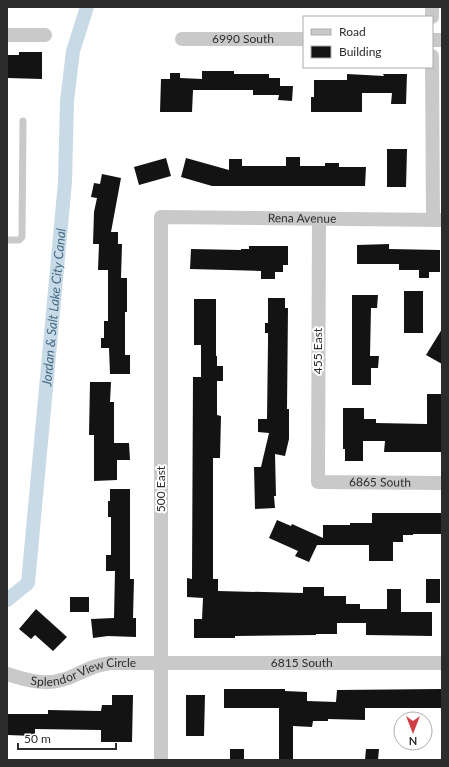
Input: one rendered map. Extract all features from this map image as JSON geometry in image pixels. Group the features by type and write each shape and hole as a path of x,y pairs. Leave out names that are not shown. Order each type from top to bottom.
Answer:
{"street":[{"path":"7,35 45,35"},
{"name":"6990 South","path":"182,38 303,39"},
{"path":"432,68 438,220"},
{"name":"Rena Avenue","path":"161,217 438,220"},
{"name":"500 East","path":"161,217 161,760"},
{"name":"455 East","path":"318,482 319,219"},
{"name":"6865 South","path":"318,482 442,483"},
{"name":"6815 South","path":"161,663 442,663"},
{"name":"Splendor View Circle","path":"7,674 24,680 51,682 64,680 101,664 161,663"}],"lane":[{"path":"7,240 19,240 22,237 23,121"}],"building":[{"path":"19,52 42,52 42,79 7,78 7,55 19,55"},
{"path":"202,71 234,71 234,74 269,74 269,78 280,78 280,86 293,86 292,101 278,100 279,95 253,95 253,90 193,90 192,112 160,112 161,79 170,79 170,73 180,73 180,78 202,79"},
{"path":"347,74 384,76 383,74 407,74 406,104 391,104 392,93 362,93 362,112 311,112 311,97 314,97 314,80 347,80"},
{"path":"387,149 407,149 406,187 387,187"},
{"path":"286,157 300,157 300,166 325,166 325,163 339,163 339,167 366,167 365,186 212,186 181,177 186,158 229,170 229,159 242,159 242,166 286,166"},
{"path":"166,158 171,176 139,185 134,167"},
{"path":"102,174 121,178 111,232 118,232 118,244 122,244 121,278 127,278 125,355 130,355 130,374 110,374 109,348 101,348 101,338 104,338 104,321 108,321 108,270 98,270 99,244 93,244 94,212 97,198 91,197 94,183 100,184"},
{"path":"389,244 389,249 440,250 440,272 429,272 429,278 419,278 419,270 399,270 399,264 357,264 357,245"},
{"path":"249,246 288,246 288,265 283,265 283,272 275,272 275,279 261,279 261,271 190,269 191,249 241,250 249,249"},
{"path":"404,291 423,291 423,333 404,333"},
{"path":"352,295 378,295 377,308 371,308 370,356 379,356 378,368 371,368 371,385 352,385"},
{"path":"268,298 285,298 285,308 288,308 287,409 289,409 289,439 285,456 275,454 275,508 255,509 254,467 261,467 269,433 258,432 258,419 267,419 268,333 265,333 265,323 268,323"},
{"path":"194,299 216,299 217,366 223,366 223,381 217,381 217,415 221,416 220,458 213,458 213,579 218,579 218,591 303,593 303,587 324,587 324,596 346,596 346,604 360,604 360,609 387,609 387,589 401,589 401,612 432,612 432,636 366,635 366,623 337,623 337,634 194,638 194,619 202,619 203,598 187,597 187,578 192,579 193,377 201,377 201,345 194,345"},
{"path":"442,329 442,364 426,355"},
{"path":"90,382 111,382 110,402 114,402 114,443 129,443 130,460 117,460 117,480 94,481 94,435 89,435"},
{"path":"427,394 442,394 442,452 384,452 385,441 363,441 363,461 345,461 345,449 343,449 343,408 364,408 364,419 376,419 376,423 427,424"},
{"path":"110,489 130,489 130,579 134,579 133,618 136,618 136,637 108,636 93,638 91,619 114,618 115,571 106,571 106,555 111,555 111,517 108,517"},
{"path":"372,513 442,513 442,534 403,535 403,542 393,542 393,561 369,561 369,545 317,545 309,562 295,556 298,551 269,538 277,520 291,526 292,524 323,538 323,525 372,523"},
{"path":"426,579 440,579 440,603 426,603"},
{"path":"70,597 89,597 89,612 70,612"},
{"path":"36,609 67,637 53,651 35,635 31,639 19,629"},
{"path":"224,689 285,689 285,691 307,692 307,701 336,702 337,690 441,689 441,708 365,708 365,720 328,719 328,721 313,721 312,727 293,726 293,760 279,760 279,708 224,708"},
{"path":"112,695 133,695 132,742 101,742 101,730 35,729 35,736 7,735 7,714 48,714 48,710 101,711 102,705 112,705"},
{"path":"186,695 205,695 204,736 186,736"},
{"path":"230,749 244,749 244,760 230,760"},
{"path":"366,749 379,749 378,760 365,760"}],"waterway":[{"name":"Jordan & Salt Lake City Canal","path":"7,600 28,583 65,182 67,101 73,51 87,7"}]}
